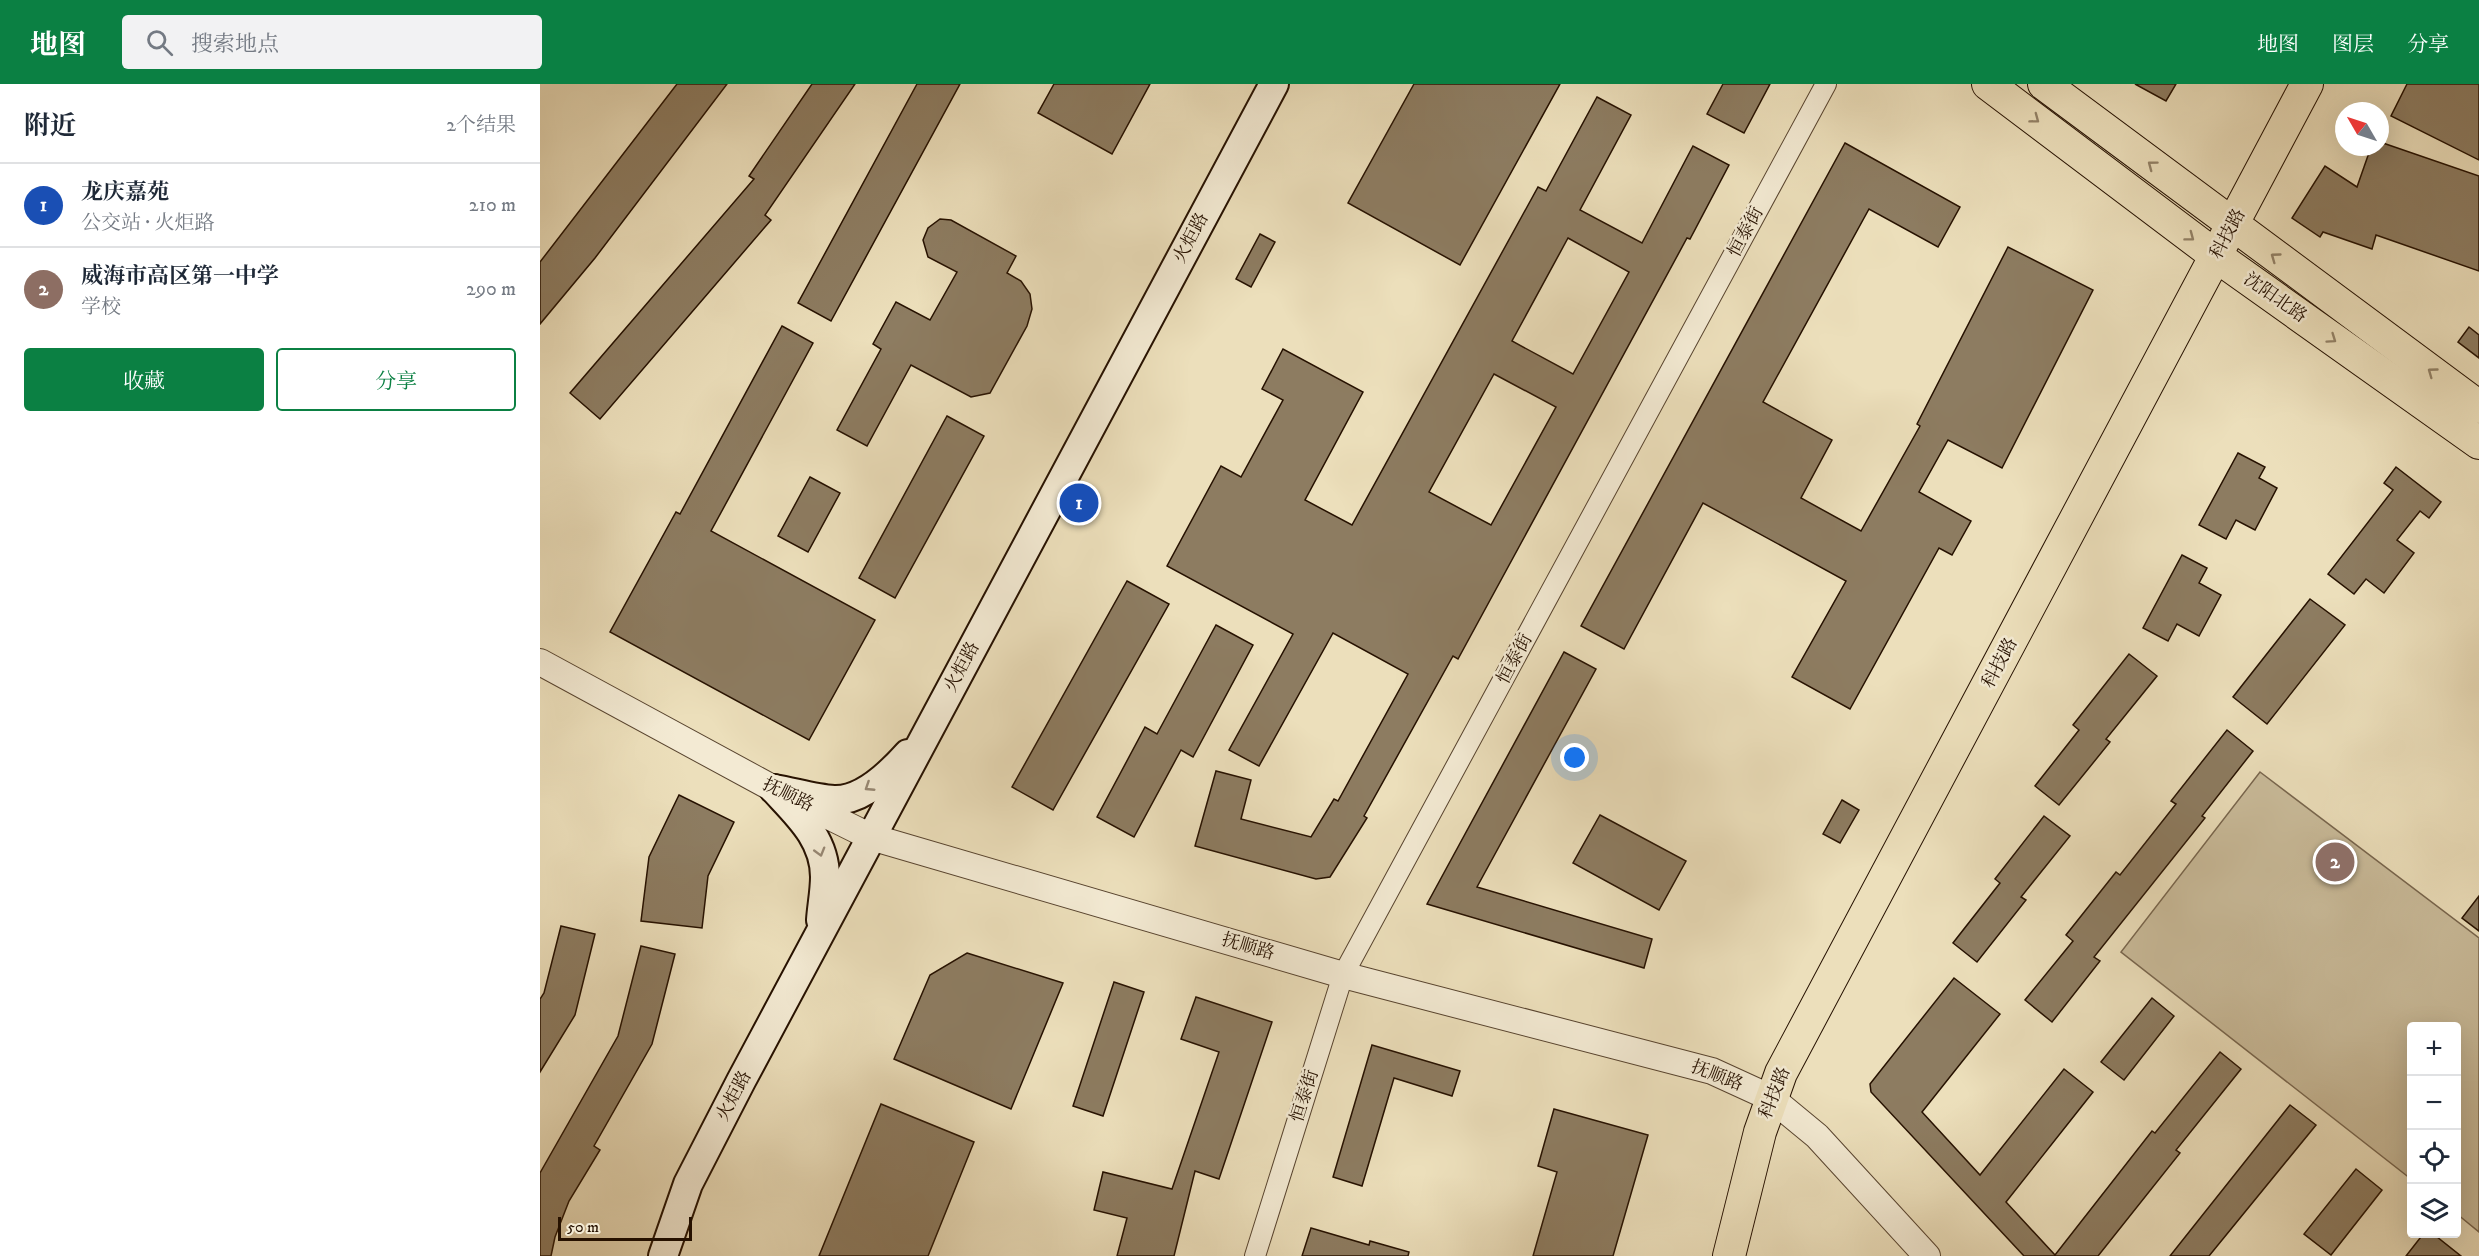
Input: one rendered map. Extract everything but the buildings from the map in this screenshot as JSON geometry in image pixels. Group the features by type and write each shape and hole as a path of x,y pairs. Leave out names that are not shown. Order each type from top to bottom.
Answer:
{"main road":[{"name":"火炬路","path":"663,1256 672,1224 688,1184 1274,84"},
{"name":"沈阳北路","path":"1988,84 2216,256 2479,443"},
{"name":"沈阳北路","path":"2044,84 2479,407"},
{"name":"科技路","path":"1729,1256 1771,1098 1792,1052 2307,84"},
{"path":"774,789 836,800 858,794 892,772 927,733"},
{"path":"774,789 808,826 820,849 825,876 820,933"}],"street":[{"name":"恒泰街","path":"1255,1256 1343,975 1826,84"},
{"name":"抚顺路","path":"540,662 774,789 871,837 1343,975 1712,1071 1771,1098 1817,1136 1928,1256"}],"shaded area":[{"path":"2260,772 2479,938 2479,1232 2461,1217 2461,1022 2407,1022 2407,1176 2121,952"}],"place":[{"name":"龙庆嘉苑","path":"1079,503"},
{"name":"威海市高区第一中学","path":"2335,862"}]}
